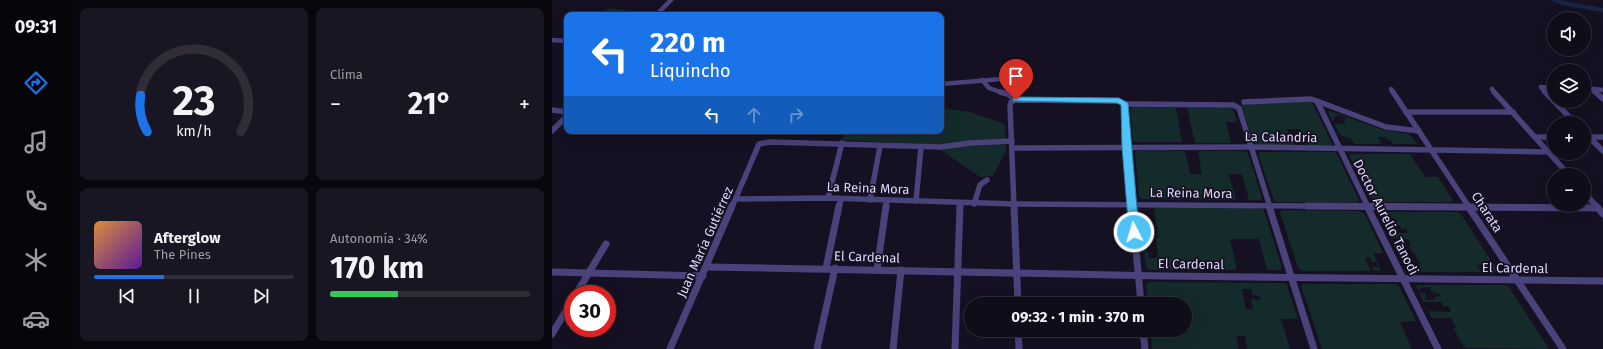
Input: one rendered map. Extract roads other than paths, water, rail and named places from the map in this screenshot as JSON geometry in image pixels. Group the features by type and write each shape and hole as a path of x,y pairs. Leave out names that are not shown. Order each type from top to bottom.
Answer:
{"street":[{"path":"659,12 671,0"},
{"path":"552,40 564,41"},
{"path":"982,80 989,88 1008,94 1016,100"},
{"path":"944,84 982,80 1004,80 1007,84 1008,94"},
{"path":"1547,87 1541,87 1547,93"},
{"name":"Charata","path":"1391,89 1564,349"},
{"path":"1492,89 1547,150"},
{"path":"1592,89 1603,90"},
{"path":"1592,89 1603,99"},
{"path":"1018,297 1011,102 1016,100 1233,105 1239,108 1241,112 1250,147 1270,206 1290,278 1314,349"},
{"path":"1244,102 1314,100 1386,127 1419,131"},
{"name":"Doctor Aurelio Tanodi","path":"1314,100 1438,349"},
{"path":"1122,103 1140,297"},
{"path":"1561,108 1568,116"},
{"path":"552,110 564,112"},
{"path":"1406,112 1513,112"},
{"path":"552,131 564,119"},
{"path":"1536,137 1547,137"},
{"path":"1591,137 1603,137"},
{"path":"1591,141 1603,151"},
{"name":"Juan María Gutiérrez","path":"670,349 737,199 759,144 770,142 842,143"},
{"path":"828,198 842,143 921,147 916,201"},
{"name":"La Calandria","path":"921,147 941,147 970,143 1127,147 1250,147 1547,152"},
{"path":"870,200 880,146"},
{"path":"1556,160 1563,168"},
{"path":"974,204 980,185 987,180"},
{"name":"La Reina Mora","path":"737,199 828,198 974,204 1598,208"},
{"path":"826,268 841,199"},
{"path":"877,270 887,200"},
{"path":"1591,200 1603,214"},
{"path":"955,349 960,203"},
{"path":"582,285 606,244"},
{"name":"El Cardenal","path":"707,267 835,268 957,272 1290,278 1603,281"},
{"path":"817,349 835,268"},
{"path":"893,349 901,270"},
{"path":"552,272 703,276"},
{"path":"552,334 564,314"},
{"path":"1018,337 1019,349"},
{"path":"1144,337 1145,349"}],"waterway":[{"path":"1552,0 1565,4 1603,10"}]}
